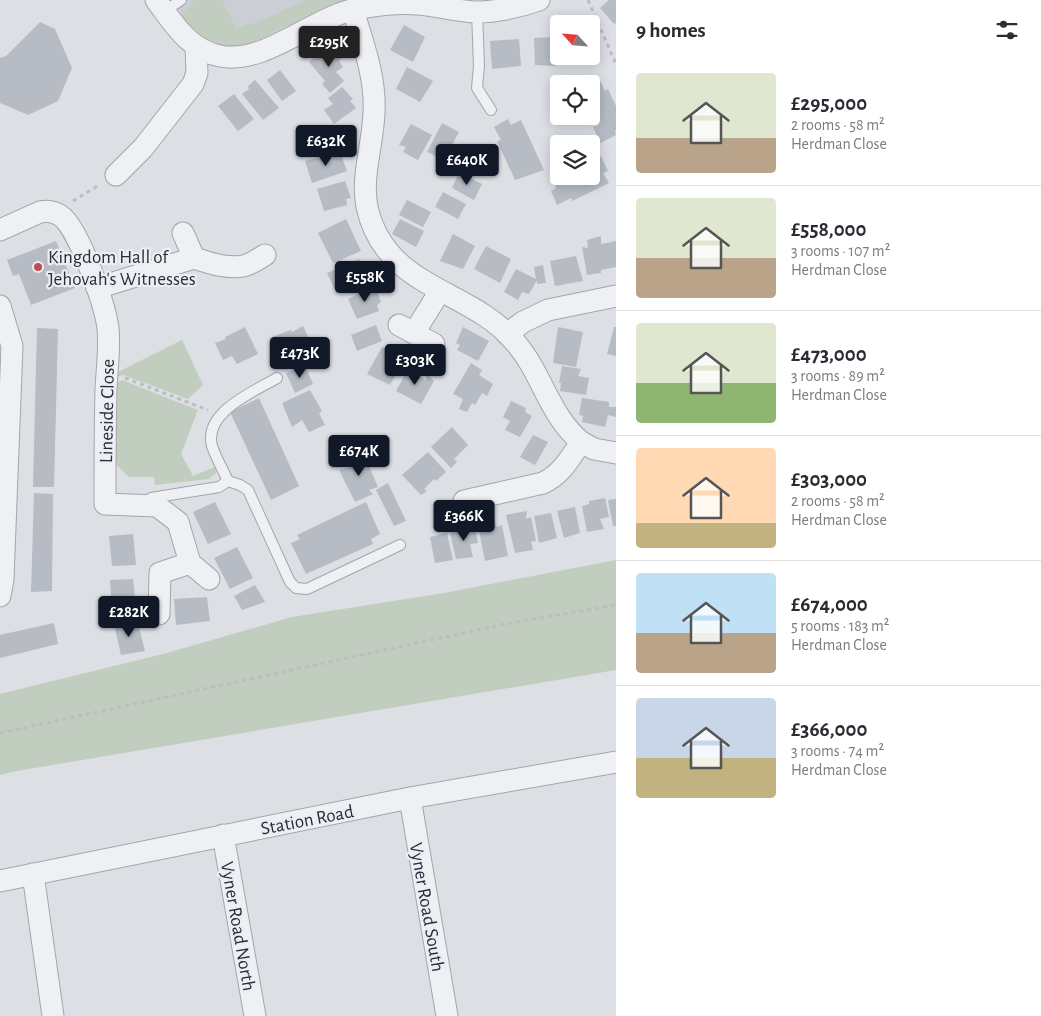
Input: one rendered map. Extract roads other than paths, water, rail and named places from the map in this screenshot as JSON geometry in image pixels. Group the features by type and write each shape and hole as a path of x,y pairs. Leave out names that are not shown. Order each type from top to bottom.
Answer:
{"street":[{"path":"167,4 181,34 196,46 220,56 244,57 262,51 329,18 353,10 379,5 406,3 477,12 514,7 539,0"},
{"path":"353,10 373,80 374,115 366,178 368,208 372,224 379,239 397,261 415,276 487,318 507,334 527,358 561,422 581,442 599,450 616,453"},
{"path":"116,175 143,148 193,84 197,73 196,46"},
{"name":"Lineside Close","path":"0,230 46,211 55,212 66,220 74,231 97,288 108,328 105,504 157,506 178,522 190,563"},
{"path":"182,233 194,258"},
{"path":"97,288 194,258 212,264 244,266 265,255"},
{"path":"434,344 406,329 440,291"},
{"path":"507,334 528,319 548,310 616,296"},
{"path":"0,306 12,346 3,579 0,596"},
{"path":"464,502 543,483 552,479 566,465 581,442"},
{"path":"159,614 160,573 190,563 209,579"},
{"name":"Station Road","path":"0,881 410,798 616,762"},
{"name":"Vyner Road South","path":"410,798 447,1016"},
{"name":"Vyner Road North","path":"223,836 255,1016"},
{"path":"33,874 54,1016"}],"lane":[{"path":"477,12 479,66 477,88 491,110"},
{"path":"277,378 229,406 220,415 211,438 228,481 248,490 290,582 296,588 307,588 400,545"},
{"path":"148,506 151,498 219,488 228,481"}],"place":[{"name":"Kingdom Hall of Jehovah's Witnesses","path":"38,267"}]}
